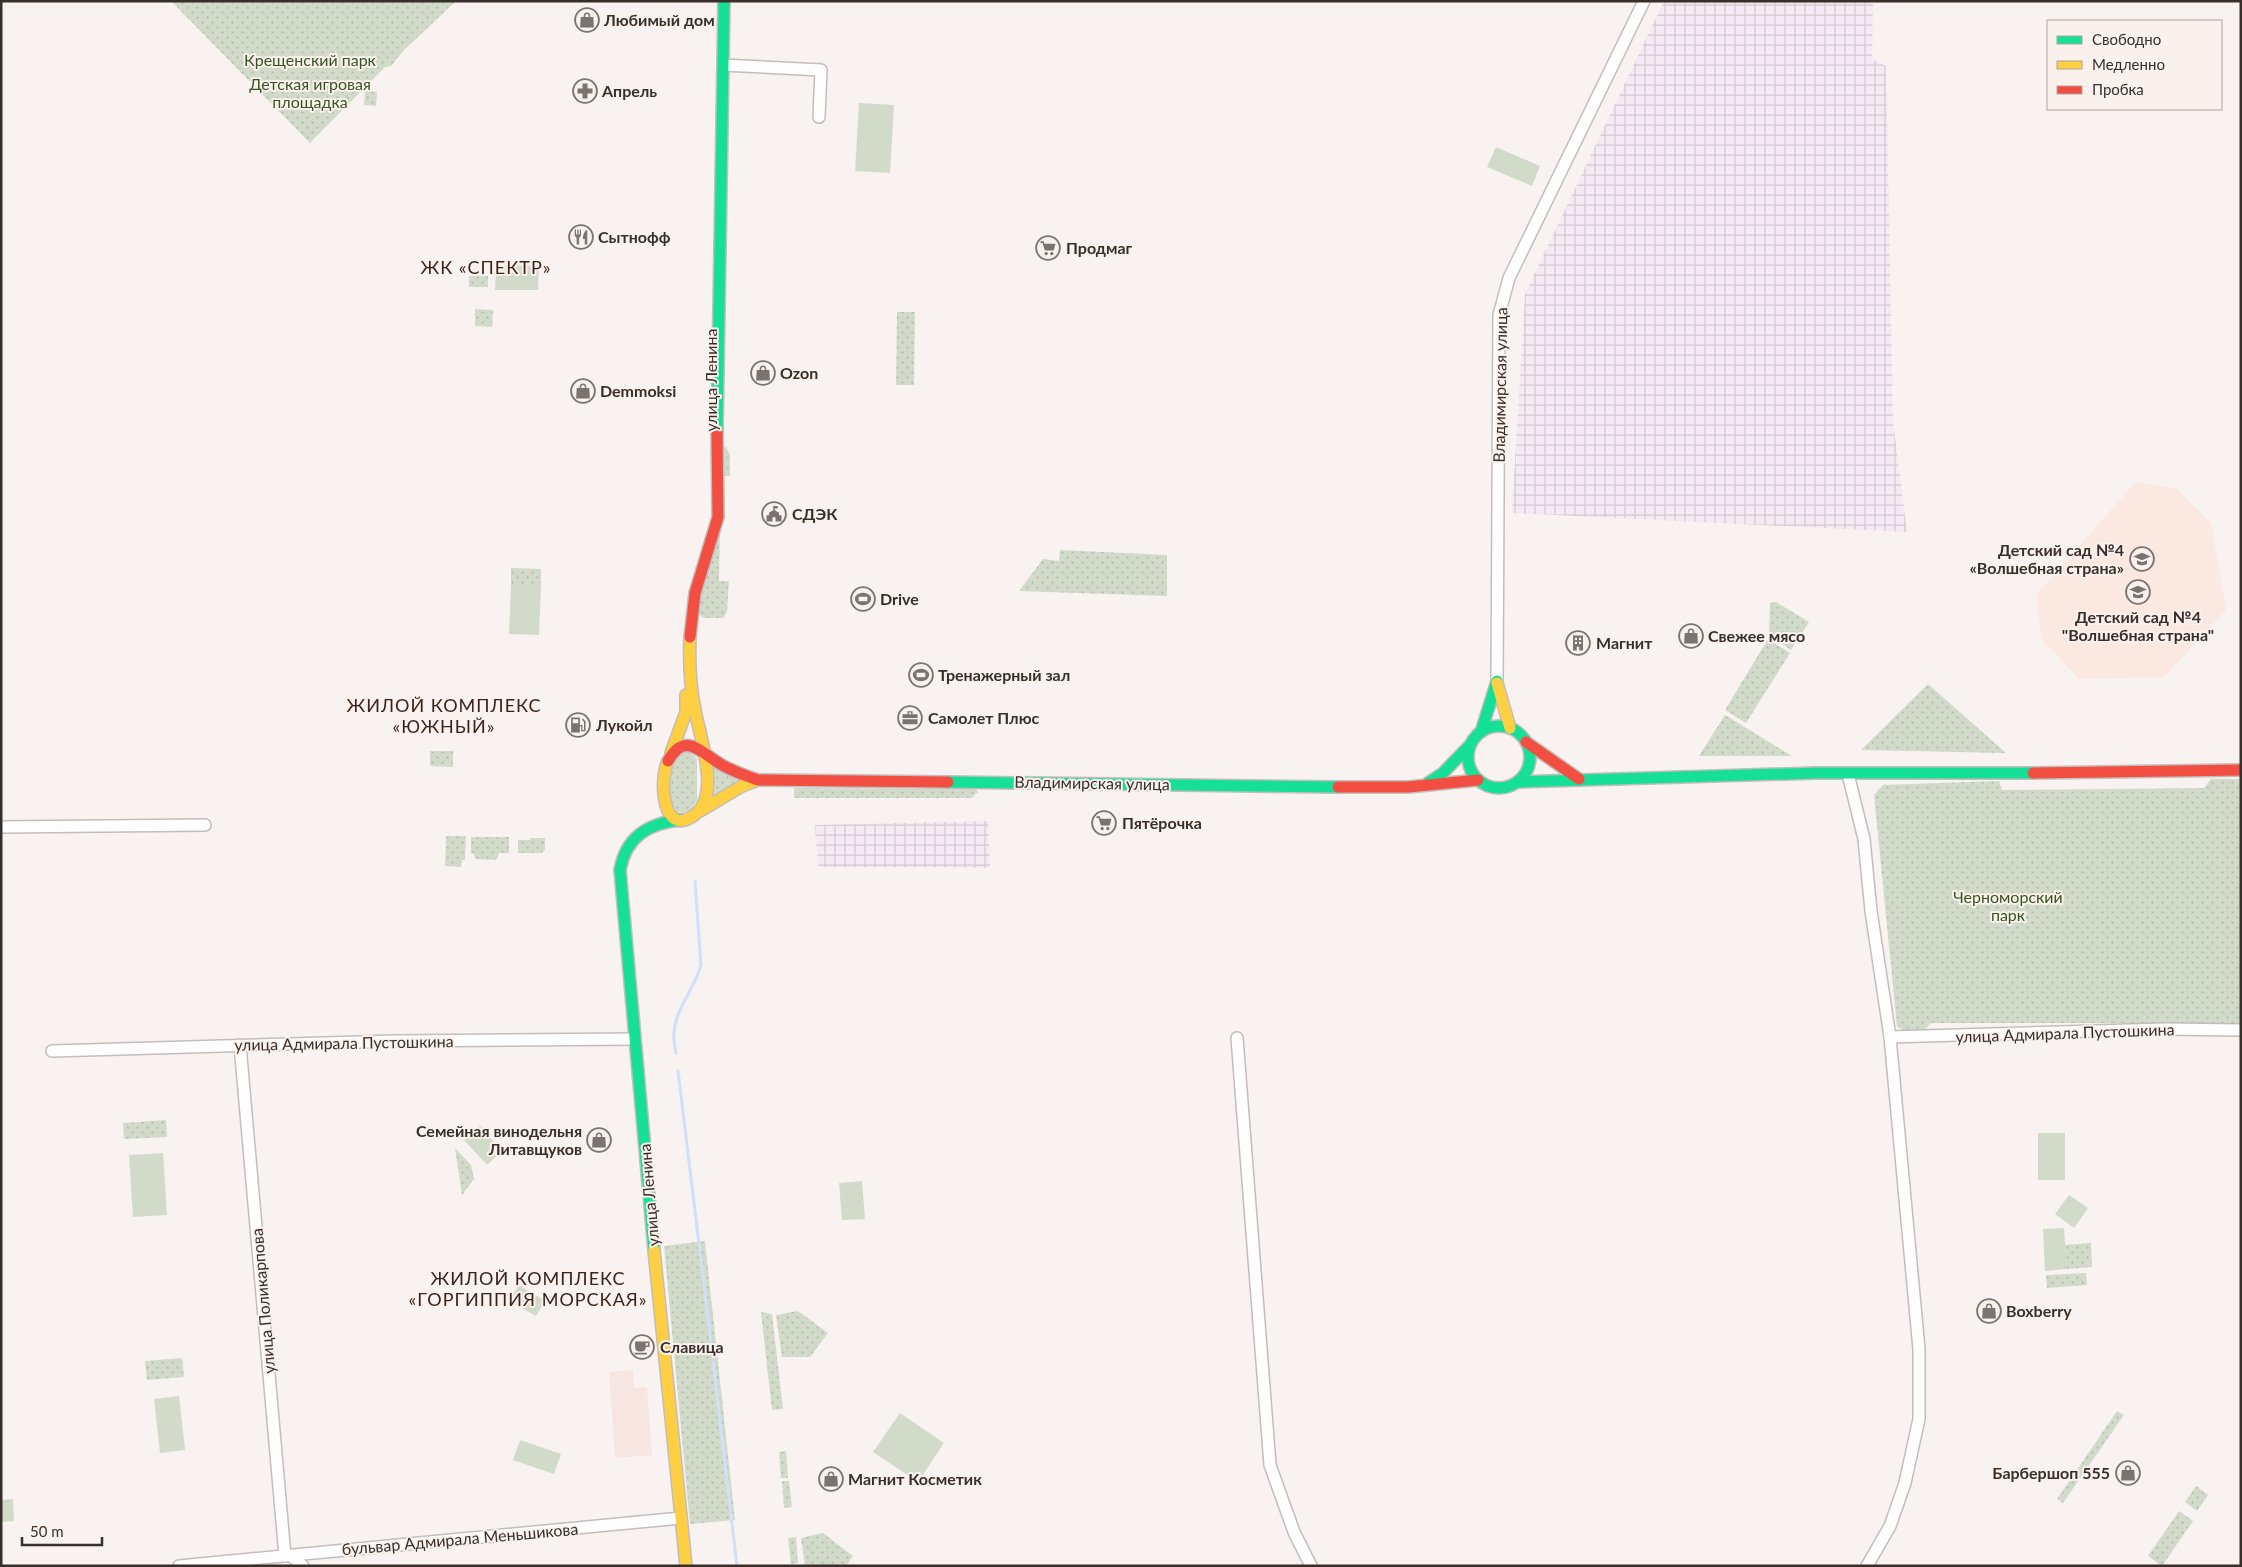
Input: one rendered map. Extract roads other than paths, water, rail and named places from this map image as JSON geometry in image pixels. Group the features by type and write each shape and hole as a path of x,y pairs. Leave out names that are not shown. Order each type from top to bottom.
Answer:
{"street":[{"name":"улица Ленина","path":"671,753 686,712 688,611 713,515 711,441 713,1"},
{"name":"улица Ленина","path":"704,753 692,696 691,623 695,591 711,550 718,515 717,449 724,1"},
{"name":"Владимирская улица","path":"1510,728 1497,681 1499,315 1509,278 1644,1"},
{"path":"723,66 821,70 819,117"},
{"name":"Владимирская улица","path":"1481,732 1497,681"},
{"path":"1426,784 1443,773 1481,732 1499,726 1510,728 1526,742 1579,779"},
{"path":"1470,745 1468,753 1470,768 1478,780 1487,786 1498,789 1509,787 1518,782 1528,771 1530,756 1526,742"},
{"name":"Владимирская улица","path":"671,753 680,746 692,745 739,774 758,780 1360,787 1478,780"},
{"path":"655,825 660,813 662,781 671,753"},
{"path":"700,810 705,800 707,786 707,767 704,753"},
{"path":"1518,782 1817,773 2241,770"},
{"path":"1848,774 1864,839 1871,911 1890,1037 1919,1349 1920,1418 1916,1437 1899,1503 1890,1526 1867,1566"},
{"name":"Владимирская улица","path":"655,825 668,821 692,818 700,810 742,786 758,780"},
{"path":"662,798 672,816 681,820"},
{"path":"1,826 205,825"},
{"name":"улица Ленина","path":"655,825 635,839 624,854 620,870 686,1566"},
{"name":"улица Адмирала Пустошкина","path":"1890,1037 2165,1029 2241,1030"},
{"path":"1237,1038 1270,1464 1294,1532 1312,1566"},
{"name":"улица Адмирала Пустошкина","path":"52,1051 395,1041 635,1039"},
{"name":"улица Поликарпова","path":"240,1046 288,1555"},
{"name":"бульвар Адмирала Меньшикова","path":"179,1566 681,1518"},
{"path":"288,1555 303,1566"}],"waterway":[{"path":"676,1053 675,1024 701,965 695,881"},
{"path":"678,1071 712,1351"},
{"path":"713,1362 737,1566"}],"place":[{"name":"Любимый дом","path":"587,20"},
{"name":"Апрель","path":"585,91"},
{"name":"Сытнофф","path":"581,237"},
{"name":"Продмаг","path":"1048,248"},
{"name":"Ozon","path":"763,373"},
{"name":"Demmoksi","path":"583,391"},
{"name":"СДЭК","path":"774,514"},
{"name":"Детский сад №4 «Волшебная страна»","path":"2142,559"},
{"name":"Детский сад №4 \"Волшебная страна\"","path":"2138,592"},
{"name":"Drive","path":"863,599"},
{"name":"Свежее мясо","path":"1691,636"},
{"name":"Магнит","path":"1578,643"},
{"name":"Тренажерный зал","path":"921,675"},
{"name":"Самолет Плюс","path":"910,718"},
{"name":"Лукойл","path":"578,725"},
{"name":"Пятёрочка","path":"1104,823"},
{"name":"Семейная винодельня Литавщуков","path":"599,1140"},
{"name":"Boxberry","path":"1989,1311"},
{"name":"Славица","path":"642,1347"},
{"name":"Барбершоп 555","path":"2128,1473"},
{"name":"Магнит Косметик","path":"831,1479"}],"district":[{"name":"ЖК «СПЕКТР»","path":"486,268"},
{"name":"ЖИЛОЙ КОМПЛЕКС «ЮЖНЫЙ»","path":"444,716"},
{"name":"ЖИЛОЙ КОМПЛЕКС «ГОРГИППИЯ МОРСКАЯ»","path":"528,1289"}],"park label":[{"name":"Крещенский парк","path":"310,60"},
{"name":"Детская игровая площадка","path":"310,93"},
{"name":"Черноморский парк","path":"2008,906"}]}
